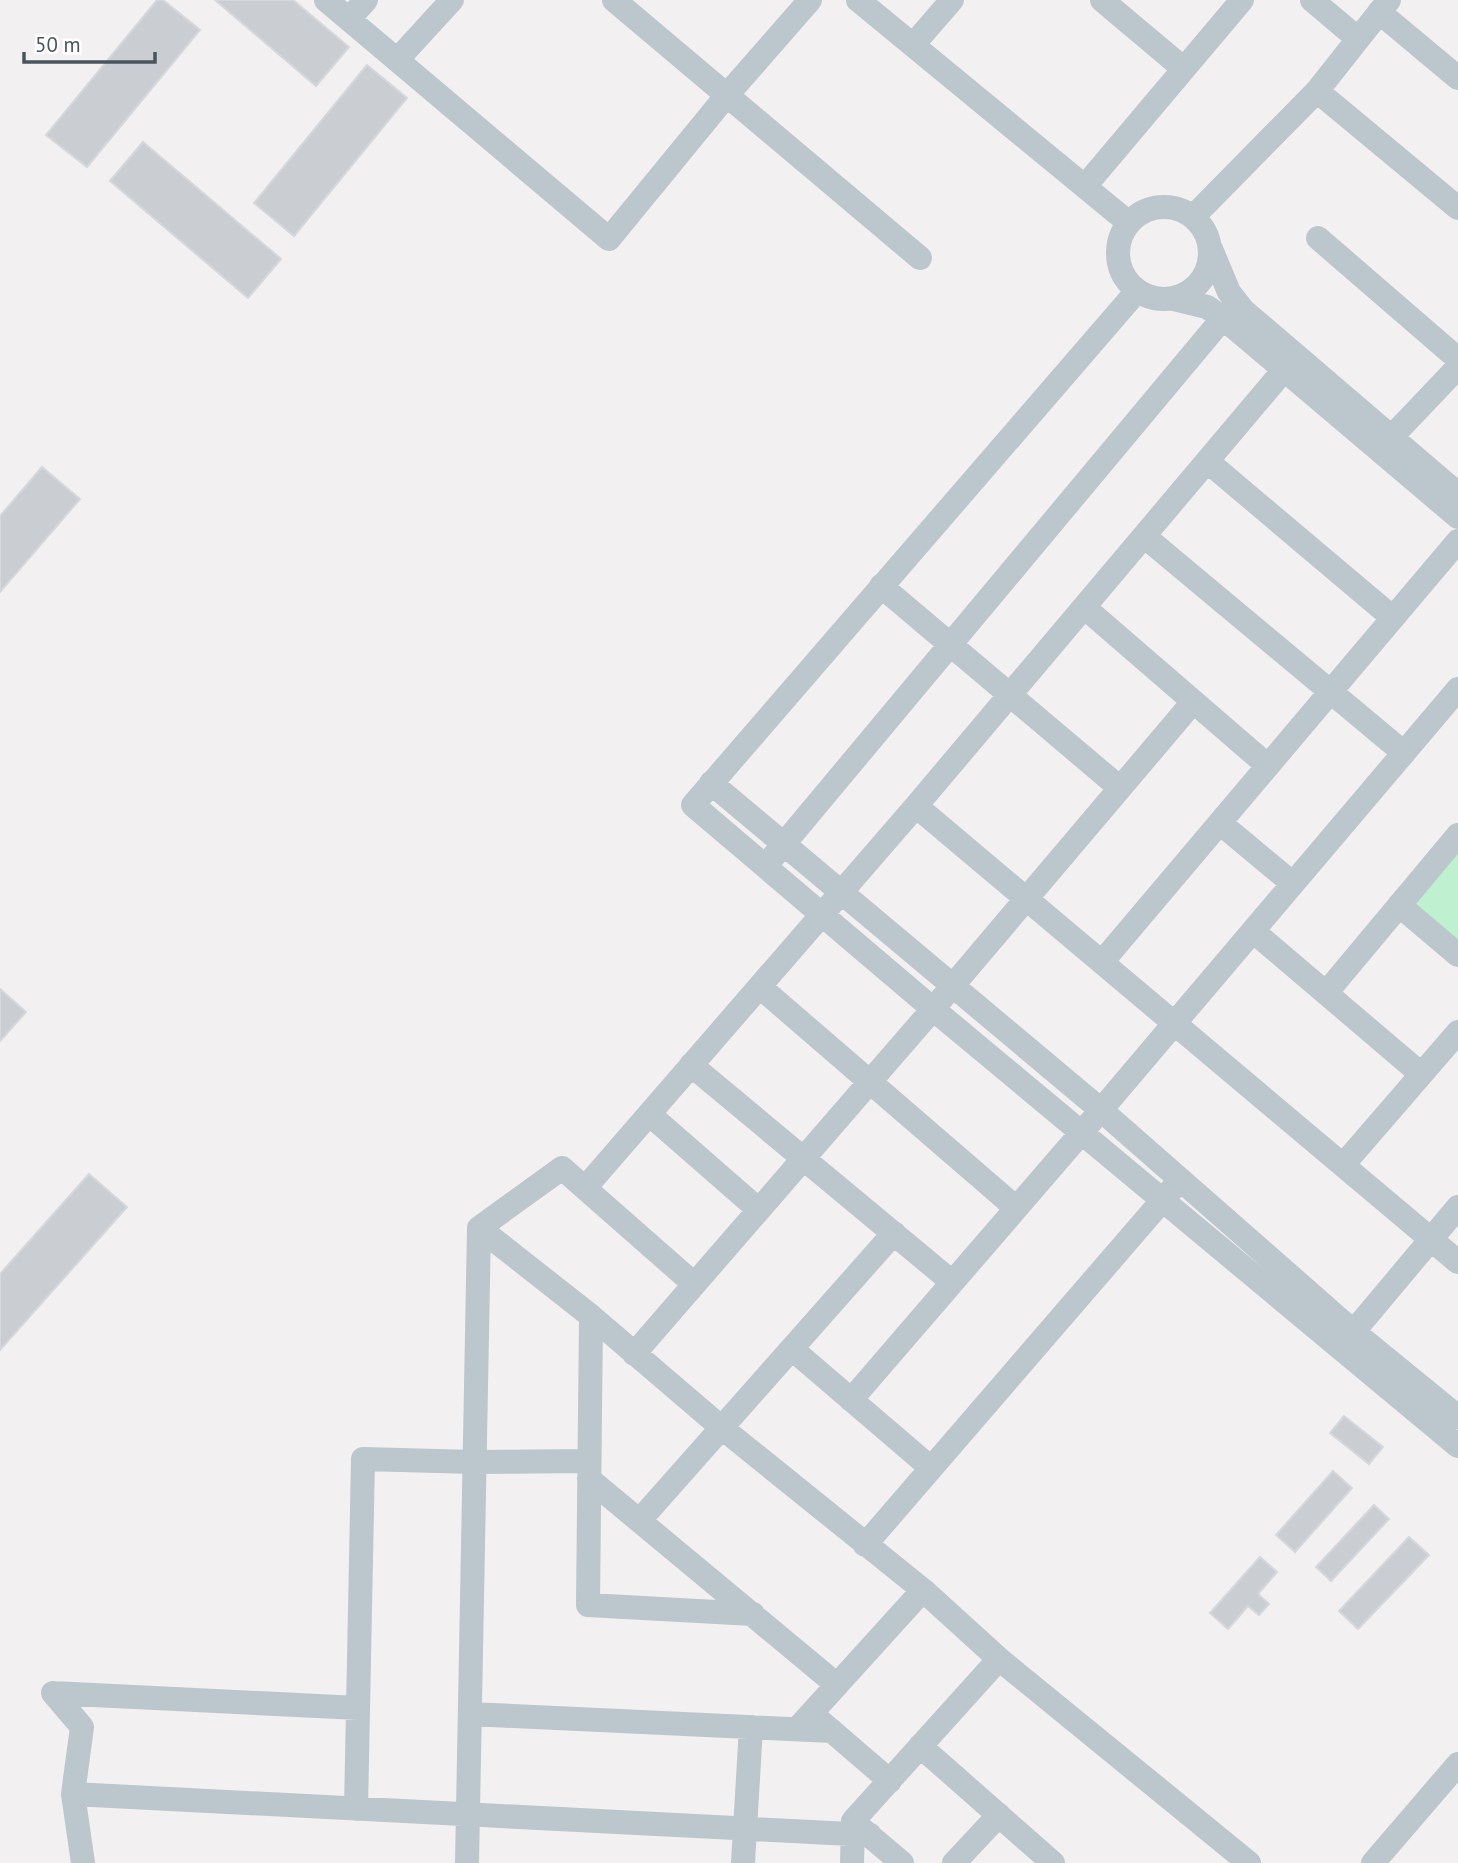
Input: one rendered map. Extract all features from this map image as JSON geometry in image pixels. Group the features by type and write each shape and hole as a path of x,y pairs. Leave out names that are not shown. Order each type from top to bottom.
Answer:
{"street":[{"path":"327,0 609,239 727,95 810,0"},
{"path":"349,19 366,0"},
{"path":"397,60 452,0"},
{"path":"614,0 920,258"},
{"path":"858,0 1129,223"},
{"path":"913,45 952,0"},
{"path":"1102,0 1184,69"},
{"path":"1086,185 1242,0"},
{"path":"1312,0 1357,38"},
{"path":"1193,217 1317,91 1384,6 1458,78"},
{"path":"1317,91 1458,208"},
{"path":"1458,494 1385,444 1284,370 1223,318 1206,307 1174,299 1152,298 1137,291 1125,279 1118,258 1121,236 1129,223 1144,212 1166,207 1177,208 1193,217 1204,228 1229,292 1243,310 1385,444 1458,517"},
{"path":"1318,237 1458,359"},
{"path":"1174,299 1185,295 1202,281 1211,260 1211,249"},
{"path":"1137,291 693,805 1162,1200 1347,1339 1458,1417"},
{"path":"765,866 1223,318"},
{"path":"1385,444 1458,367"},
{"path":"585,1188 916,806 1284,370"},
{"path":"1207,461 1393,618"},
{"path":"1144,536 1404,753"},
{"path":"1102,962 1458,541"},
{"path":"881,586 1120,788"},
{"path":"1084,607 1268,766"},
{"path":"851,1399 1101,1110 1458,689"},
{"path":"634,1354 952,987 1193,702"},
{"path":"711,783 1181,1180 1458,1446"},
{"path":"916,806 1458,1262"},
{"path":"1220,823 1292,883"},
{"path":"1326,993 1458,835"},
{"path":"1399,905 1458,955"},
{"path":"1254,930 1421,1074"},
{"path":"760,987 1016,1208"},
{"path":"1343,1165 1458,1032"},
{"path":"691,1065 952,1282"},
{"path":"649,1114 759,1210"},
{"path":"479,1228 562,1168 694,1284"},
{"path":"865,1545 1181,1180"},
{"path":"1347,1339 1458,1207"},
{"path":"479,1228 591,1316 722,1428 923,1590 999,1659 1249,1863"},
{"path":"467,1863 479,1228"},
{"path":"640,1520 894,1233"},
{"path":"591,1316 588,1605 753,1614"},
{"path":"792,1349 931,1468"},
{"path":"356,1809 363,1460 474,1462 589,1470 640,1520 837,1685"},
{"path":"804,1721 923,1590"},
{"path":"852,1863 858,1830 890,1781 999,1659"},
{"path":"83,1863 73,1794 82,1727 53,1693 358,1708"},
{"path":"470,1714 751,1727 804,1721 832,1731 890,1781"},
{"path":"743,1863 751,1727"},
{"path":"920,1746 1054,1863"},
{"path":"1373,1863 1458,1764"},
{"path":"73,1794 744,1829 858,1830 902,1863"},
{"path":"954,1863 999,1815"}],"green space":[{"path":"1458,851 1458,942 1413,903"}],"building":[{"path":"157,0 163,0 200,30 87,167 46,135"},
{"path":"215,0 293,0 349,47 316,86"},
{"path":"367,65 407,98 294,236 254,203"},
{"path":"143,142 281,259 248,298 110,181"},
{"path":"42,467 80,499 0,592 0,516"},
{"path":"0,989 26,1012 0,1041"},
{"path":"89,1174 127,1207 0,1350 0,1274"},
{"path":"1344,1416 1383,1447 1369,1464 1330,1433"},
{"path":"1333,1471 1352,1488 1295,1552 1276,1535"},
{"path":"1374,1505 1389,1519 1331,1581 1316,1567"},
{"path":"1409,1537 1429,1555 1358,1629 1339,1611"},
{"path":"1260,1557 1277,1572 1258,1594 1269,1604 1259,1615 1248,1606 1228,1629 1210,1613"}]}
